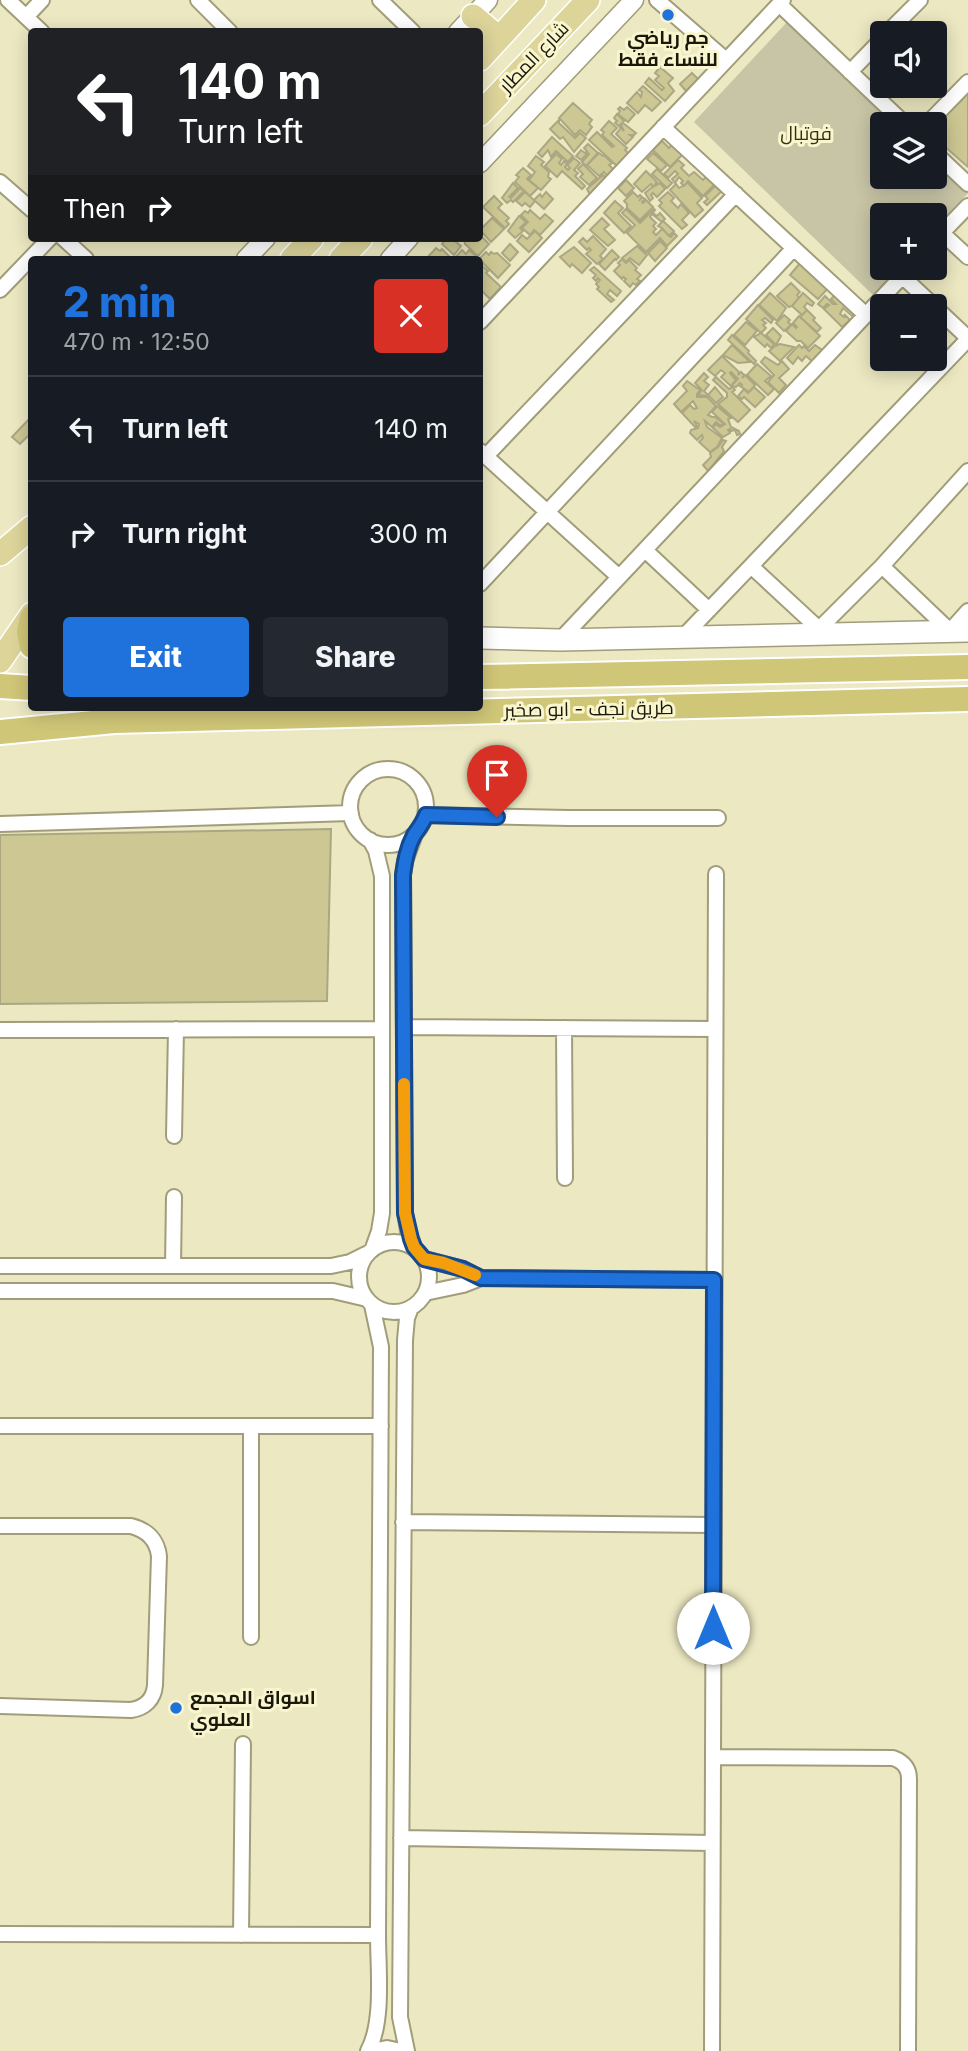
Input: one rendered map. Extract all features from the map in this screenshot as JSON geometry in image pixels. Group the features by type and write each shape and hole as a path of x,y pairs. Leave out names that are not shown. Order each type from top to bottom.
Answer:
{"highway":[{"name":"طريق نجف - ابو صخير","path":"483,677 968,667"},
{"path":"0,686 28,688"},
{"name":"طريق نجف - ابو صخير","path":"483,711 968,699"},
{"name":"طريق نجف - ابو صخير","path":"0,732 114,720 480,711"}],"main road":[{"name":"شارع المطار","path":"483,56 534,0"},
{"name":"شارع المطار","path":"483,111 588,0"},
{"path":"473,16 499,38"},
{"path":"295,256 308,242"},
{"path":"344,256 357,242"},
{"path":"0,554 28,530"},
{"path":"0,661 28,622"},
{"path":"483,638 560,640 816,632 959,631"}],"street":[{"path":"8,0 38,28"},
{"path":"26,17 42,0"},
{"path":"198,0 226,28"},
{"path":"380,0 409,28"},
{"path":"483,160 634,0"},
{"path":"657,0 726,60"},
{"path":"899,21 920,0"},
{"path":"483,319 781,2 892,112"},
{"path":"850,72 870,51"},
{"path":"939,112 968,82"},
{"path":"663,127 866,315"},
{"path":"947,164 968,184"},
{"path":"0,181 28,206"},
{"path":"619,578 483,454 736,194"},
{"path":"947,228 968,206"},
{"path":"33,256 46,242"},
{"path":"67,242 83,256"},
{"path":"249,256 261,242"},
{"path":"393,256 405,242"},
{"path":"947,243 968,257"},
{"path":"483,575 547,512 794,248"},
{"path":"0,290 28,261"},
{"path":"560,640 899,280"},
{"path":"913,280 924,294"},
{"path":"682,638 968,338 947,318"},
{"path":"751,566 816,632 882,566 968,471"},
{"path":"645,550 709,610"},
{"path":"882,566 959,631 968,611"},
{"path":"370,841 393,845 405,841 422,825 426,815 426,800 421,786 410,776 397,770 382,769 368,775 357,785 351,798 354,824 376,851 382,876 382,1213 379,1231 359,1272 359,1283 370,1302 381,1347 378,2018 370,2051 387,2048 401,2051"},
{"path":"0,824 351,813"},
{"path":"426,815 718,818"},
{"path":"0,1291 333,1291 370,1302 381,1310 391,1312 411,1308 419,1302 429,1282 429,1270 408,1231 405,1213 403,875 415,834"},
{"path":"712,2051 716,874"},
{"path":"404,1027 715,1029"},
{"path":"564,1028 565,1178"},
{"path":"174,1136 176,1029"},
{"path":"0,1030 382,1029"},
{"path":"173,1266 174,1197"},
{"path":"0,1266 331,1266 350,1262 380,1244 392,1241 404,1243 419,1253 481,1278"},
{"path":"425,1293 463,1285 481,1278 714,1280"},
{"path":"407,2051 400,2017 405,1328 411,1308"},
{"path":"0,1426 381,1426"},
{"path":"251,1426 251,1637"},
{"path":"403,1522 713,1525"},
{"path":"0,1526 131,1526 151,1536 159,1556 155,1685 152,1697 143,1707 131,1710 0,1706"},
{"path":"241,1935 243,1744"},
{"path":"713,1757 893,1758 907,1768 908,2051"},
{"path":"401,1838 712,1843"},
{"path":"0,1934 378,1936"}],"green space":[{"name":"فوتبال","path":"788,21 887,112 870,112 870,189 947,189 947,167 968,187 968,193 947,216 947,203 870,203 870,280 887,280 872,294 694,122"}],"building":[{"path":"660,67 673,78 668,83 674,91 665,101 645,83 649,78 662,90 664,88 655,80 659,76 655,73"},
{"path":"692,73 699,80 686,91 680,84"},
{"path":"968,85 968,167 947,148 947,112 944,112"},
{"path":"643,86 661,102 652,111 645,105 638,113 627,103 637,92 641,97 642,92 639,90"},
{"path":"573,103 592,120 589,124 592,127 586,135 580,130 575,135 559,118"},
{"path":"620,107 624,110 627,107 635,114 628,122 618,114"},
{"path":"617,114 624,121 619,126 621,128 615,123 617,121 614,118"},
{"path":"559,120 575,138 580,133 586,138 574,152 563,137 560,139 550,129"},
{"path":"609,121 617,128 611,134 627,148 625,150 629,154 618,167 589,140 597,132 614,146 602,135 604,132 601,130"},
{"path":"623,123 636,133 630,135 633,137 626,144 616,134 621,128 624,131 621,125"},
{"path":"552,137 573,156 568,162 556,151 551,157 548,150 542,157 538,153"},
{"path":"662,141 669,148 675,141 686,151 670,167 653,150"},
{"path":"588,144 598,153 586,166 582,162 588,153 581,160 576,156 581,150 585,153 587,151 584,148"},
{"path":"599,153 612,163 609,165 614,170 608,177 604,172 599,176 587,165"},
{"path":"653,153 667,165 661,171 647,159"},
{"path":"556,154 562,159 559,163 561,165 564,161 568,170 570,168 567,165 574,158 580,163 574,170 578,173 575,176 585,186 582,189 562,171 557,177 545,166"},
{"path":"536,156 544,162 541,165 549,172 548,177 551,179 541,190 529,180 535,172 528,166"},
{"path":"678,160 684,165 681,168 689,176 694,172 703,180 710,173 718,181 703,196 688,181 684,186 679,177 675,183 672,179 678,174 675,171 668,178 664,174"},
{"path":"583,164 597,178 589,185 580,177 583,174 578,169"},
{"path":"523,168 531,175 527,179 538,188 530,196 515,182 519,177 516,175"},
{"path":"657,169 672,183 667,188 652,174"},
{"path":"646,171 657,182 642,192 634,184"},
{"path":"603,175 605,177 601,182 604,183 591,197 587,189"},
{"path":"626,180 634,188 626,196 618,188"},
{"path":"513,183 518,188 509,197 520,188 524,191 513,202 511,200 507,203 502,198"},
{"path":"660,183 665,189 657,197 653,193 650,201 645,193"},
{"path":"688,183 702,198 697,203 703,210 695,217 670,190 676,184 679,188"},
{"path":"718,183 724,189 707,205 704,202 708,199 705,196"},
{"path":"525,192 535,201 530,207 525,203 522,206 516,201"},
{"path":"546,192 553,199 544,209 534,200"},
{"path":"633,192 645,199 643,203 646,200 653,207 640,220 627,208 624,201"},
{"path":"668,192 674,198 671,201 678,208 681,204 689,213 682,220 687,225 682,229 659,206 662,203 659,200"},
{"path":"494,196 502,204 498,208 509,218 506,221 509,224 505,228 483,207"},
{"path":"615,201 623,208 618,213 631,226 624,233 604,213"},
{"path":"626,209 640,223 654,209 653,213 657,216 660,213 665,219 663,221 674,231 669,236 674,233 677,236 667,246 660,238 646,252 627,233 635,225 622,213","holes":["652,214 662,222 658,226 662,228 666,232 662,229 656,235 653,232 656,223 650,217"]},
{"path":"530,210 540,219 545,214 553,221 540,235 534,230 530,235 522,228 528,222 521,215"},
{"path":"519,216 526,222 520,228 523,231 515,238 508,231"},
{"path":"492,218 504,229 491,242 483,233 483,227"},
{"path":"602,218 609,225 604,229 615,240 608,246 590,230"},
{"path":"535,231 542,238 529,252 517,241 522,235 527,239"},
{"path":"593,236 606,249 600,256 603,259 597,264 586,254 591,250 587,250 579,242 583,238 587,242"},
{"path":"483,238 489,244 478,256 465,244 483,242"},
{"path":"660,241 667,248 655,261 648,253"},
{"path":"456,242 461,246 454,255 442,244"},
{"path":"510,244 518,252 510,261 502,253"},
{"path":"637,246 647,255 639,265 630,258 626,262 622,258"},
{"path":"574,247 591,263 582,273 572,264 570,267 560,257"},
{"path":"436,248 440,251 442,249 449,256 429,256"},
{"path":"462,250 466,254 469,250 476,256 457,256"},
{"path":"612,250 619,257 605,270 599,264"},
{"path":"486,252 489,255 491,252 497,253 510,265 498,278 483,263 482,256"},
{"path":"622,259 626,263 629,260 641,275 636,285 633,283 630,287 624,281 626,279 622,279 614,271"},
{"path":"801,262 830,286 818,299 790,275"},
{"path":"483,267 501,287 490,299 483,292"},
{"path":"594,267 621,291 617,296 610,290 607,294 614,300 611,302 597,289 599,287 596,284 600,280 593,278 596,275 590,270"},
{"path":"791,283 800,292 797,295 799,298 789,307 777,296"},
{"path":"770,293 786,308 777,321 759,305"},
{"path":"803,293 814,303 812,306 807,303 804,307 807,310 802,315 792,306"},
{"path":"836,294 856,312 852,316 843,308 840,314 850,320 842,327 824,309 829,305 823,308 818,304 825,296 836,304 831,299"},
{"path":"758,305 773,320 771,323 765,318 762,320 766,323 763,325 766,328 761,333 746,319"},
{"path":"807,310 821,328 817,332 800,317"},
{"path":"784,315 791,325 784,331 776,323"},
{"path":"799,316 820,336 808,348 786,331 792,324 797,327 793,323"},
{"path":"746,322 757,331 745,345 734,335"},
{"path":"773,328 781,336 776,345 766,335"},
{"path":"761,333 774,344 771,348 767,344 765,347 754,337"},
{"path":"732,335 749,351 756,361 754,364 728,340"},
{"path":"780,344 794,347 781,360 789,369 779,378 786,385 779,393 768,382 774,375 761,362 765,357 778,365 781,362 769,351"},
{"path":"732,345 750,362 738,363 723,355"},
{"path":"799,345 809,351 815,345 825,352 814,363 806,356 802,361 798,357 793,364 787,358"},
{"path":"722,356 739,372 738,375 741,372 744,375 742,378 745,375 755,385 749,392 740,386 740,383 736,387 731,386 721,377 725,373 721,370 715,376 708,370"},
{"path":"757,364 771,376 765,381 774,389 768,395 747,375"},
{"path":"704,373 708,377 704,381 709,385 704,391 707,396 698,395 702,390 695,383"},
{"path":"716,377 729,389 733,387 735,390 732,392 750,410 738,422 718,404 727,397 727,393 713,380"},
{"path":"687,381 700,390 697,397 707,397 716,406 708,415 723,423 721,426 716,422 712,427 705,421 707,427 722,438 710,452 699,442 703,438 702,435 697,440 690,433 698,428 699,424 694,421 697,426 695,427 682,413 690,405 694,409 697,408 693,401 681,412 674,404 687,391 683,386"},
{"path":"715,387 723,397 716,403 708,395"},
{"path":"754,387 765,397 755,407 744,397 742,399 738,396 744,389 748,393"},
{"path":"717,406 731,418 728,419 731,427 739,431 740,434 737,435 735,430 730,429 730,433 723,437 713,428 716,424 720,427 725,424 712,412"},
{"path":"28,420 28,436 20,444 12,437"},
{"path":"723,440 726,441 722,447 724,451 708,471 703,465"},
{"path":"331,829 327,1001 0,1004 0,835"}],"slow traffic":[{"path":"404,1084 405,1213 408,1231 414,1247 424,1259 444,1263 475,1275"}],"place":[{"name":"جم رياضي للنساء فقط","path":"668,15"},
{"name":"اسواق المجمع العلوي","path":"176,1708"}],"route":[{"path":"497,817 426,815 415,834 405,861 405,1213 408,1231 414,1247 424,1259 463,1269 481,1278 714,1280 713,1628"}]}
